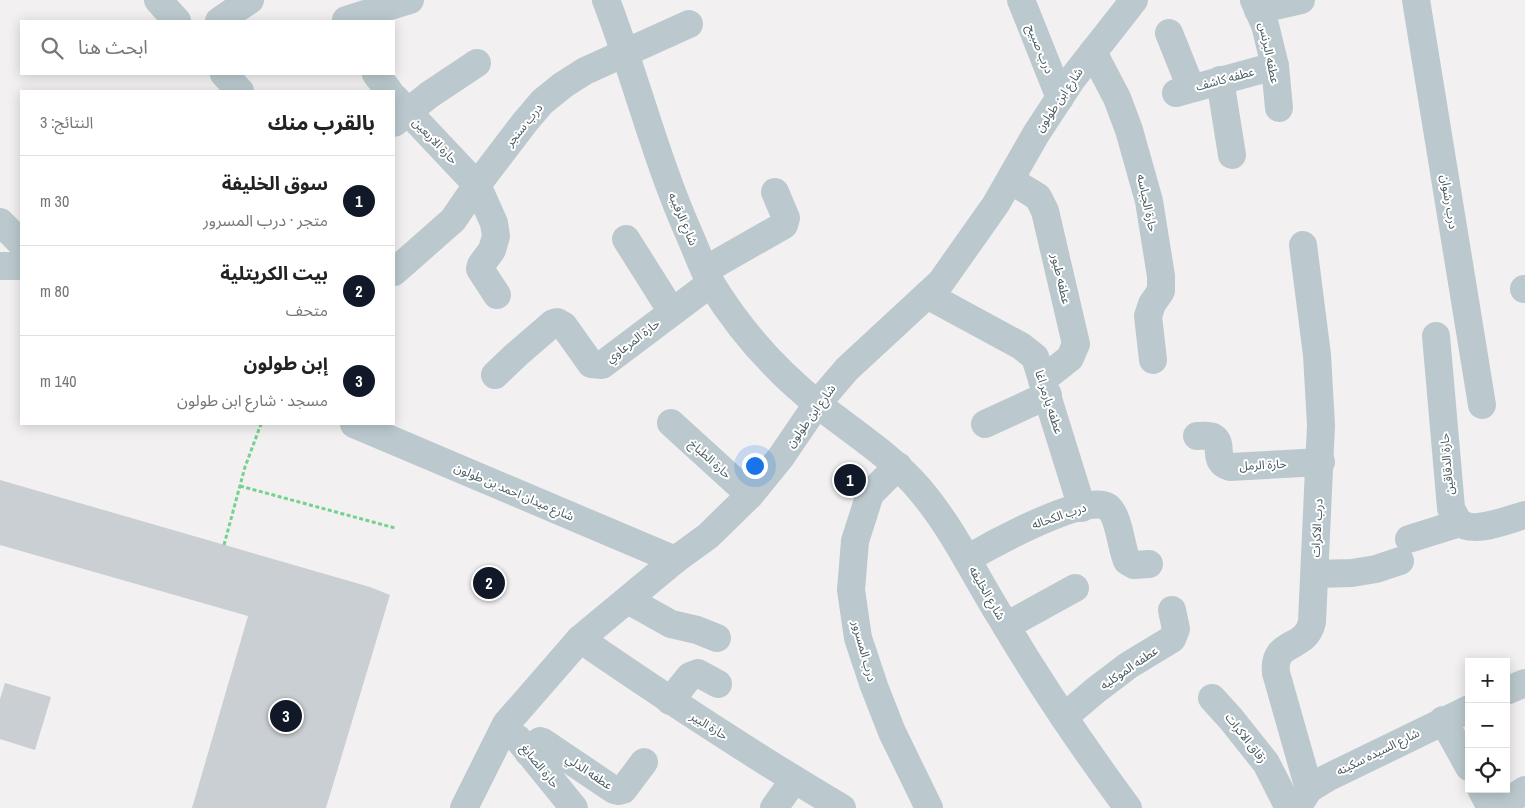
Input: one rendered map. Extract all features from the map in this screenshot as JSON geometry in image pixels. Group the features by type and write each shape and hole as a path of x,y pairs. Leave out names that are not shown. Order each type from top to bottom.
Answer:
{"street":[{"path":"158,0 176,20"},
{"path":"220,20 250,0"},
{"path":"344,14 410,0"},
{"name":"شارع الرقيبه","path":"606,0 626,52 673,199 708,276 737,324 766,357 817,404"},
{"name":"درب صبيح","path":"1021,0 1060,98"},
{"name":"شارع ابن طولون","path":"464,808 506,724 580,639 675,560 708,536 750,495 781,457 817,404 847,369 940,282 967,247 996,204 1036,134 1060,98 1134,0"},
{"path":"1256,5 1301,0"},
{"name":"درب رشوان","path":"1416,0 1482,404"},
{"name":"عطفه البرنس","path":"1256,5 1265,25 1274,66 1279,108"},
{"name":"درب سنجر","path":"395,271 453,220 477,185 542,102 563,85 585,71 689,24"},
{"name":"عطفه كاشف","path":"1169,32 1184,90 1274,66"},
{"name":"حارة الجباسه","path":"1093,52 1117,98 1129,130 1149,201 1161,276 1161,291 1152,304 1148,316 1153,360"},
{"path":"398,111 477,63"},
{"path":"225,75 239,90"},
{"path":"377,75 388,90"},
{"path":"1220,80 1232,155"},
{"name":"حارة الاربعين","path":"398,111 477,185 494,223 496,236 492,250 480,269 498,295"},
{"name":"عطفه طبور","path":"985,424 1045,388 1070,358 1076,344 1044,211 1038,197 1010,180"},
{"name":"حارة المرعاوي","path":"495,375 553,323 557,322 560,323 591,364 602,365 672,312 708,276 784,225 786,218 775,192"},
{"path":"0,222 20,242"},
{"path":"626,239 672,312"},
{"name":"درب الاكرات","path":"1303,245 1317,356 1322,426 1315,574 1311,629 1303,638 1277,655 1274,662 1303,799"},
{"path":"0,266 20,266"},
{"name":"عطفه يارمر اغا","path":"927,295 1021,346 1034,357 1082,508"},
{"name":"حارة الدقاقين","path":"1460,523 1451,508 1429,337 1471,330"},
{"name":"شارع الخليفه","path":"817,404 898,466 940,515 1042,685 1128,808"},
{"name":"حارة الطباخ","path":"671,424 750,495"},
{"name":"شارع ميدان احمد بن طولون","path":"356,425 675,560"},
{"name":"حارة الرمل","path":"1197,436 1212,436 1217,443 1220,460 1230,467 1321,462"},
{"name":"درب المسرور","path":"898,466 870,494 855,541 850,590 858,638 874,686 892,732 929,808"},
{"name":"درب الكحاله","path":"967,559 997,541 1028,526 1093,504 1101,504 1109,508 1114,516 1127,561 1134,565 1149,564"},
{"path":"1315,574 1352,573 1376,569 1404,550 1460,523 1472,528 1525,515"},
{"path":"1006,626 1075,588"},
{"path":"628,600 671,624 697,630 717,638"},
{"name":"عطفه الموكليه","path":"1064,717 1109,680 1172,639 1176,629 1172,610"},
{"name":"حارة البير","path":"580,639 670,701 794,780 842,808"},
{"path":"670,701 690,676 694,674 698,673 718,684"},
{"path":"1510,689 1525,683"},
{"name":"زقاق الاكرات","path":"1212,698 1266,763 1289,808"},
{"name":"شارع السيده سكينه","path":"1303,799 1327,778 1465,711"},
{"path":"1443,720 1465,760"},
{"name":"حارة الصايغ","path":"506,724 574,808"},
{"name":"عطفه الدلي","path":"528,752 540,741 543,742 614,790 619,791 622,790 644,762"},
{"path":"774,808 794,780"},
{"path":"1498,808 1525,790"},
{"path":"1483,793 1491,808"}],"path":[{"path":"224,545 260,425"},
{"path":"240,486 395,528"}],"building":[{"path":"0,480 370,587 390,595 326,808 192,808 248,616 0,545"},
{"path":"5,683 51,697 35,750 0,739 0,699"}],"place":[{"name":"سوق الخليفة","path":"850,480"},
{"name":"بيت الكريتلية","path":"489,583"},
{"name":"إبن طولون","path":"286,716"}]}
